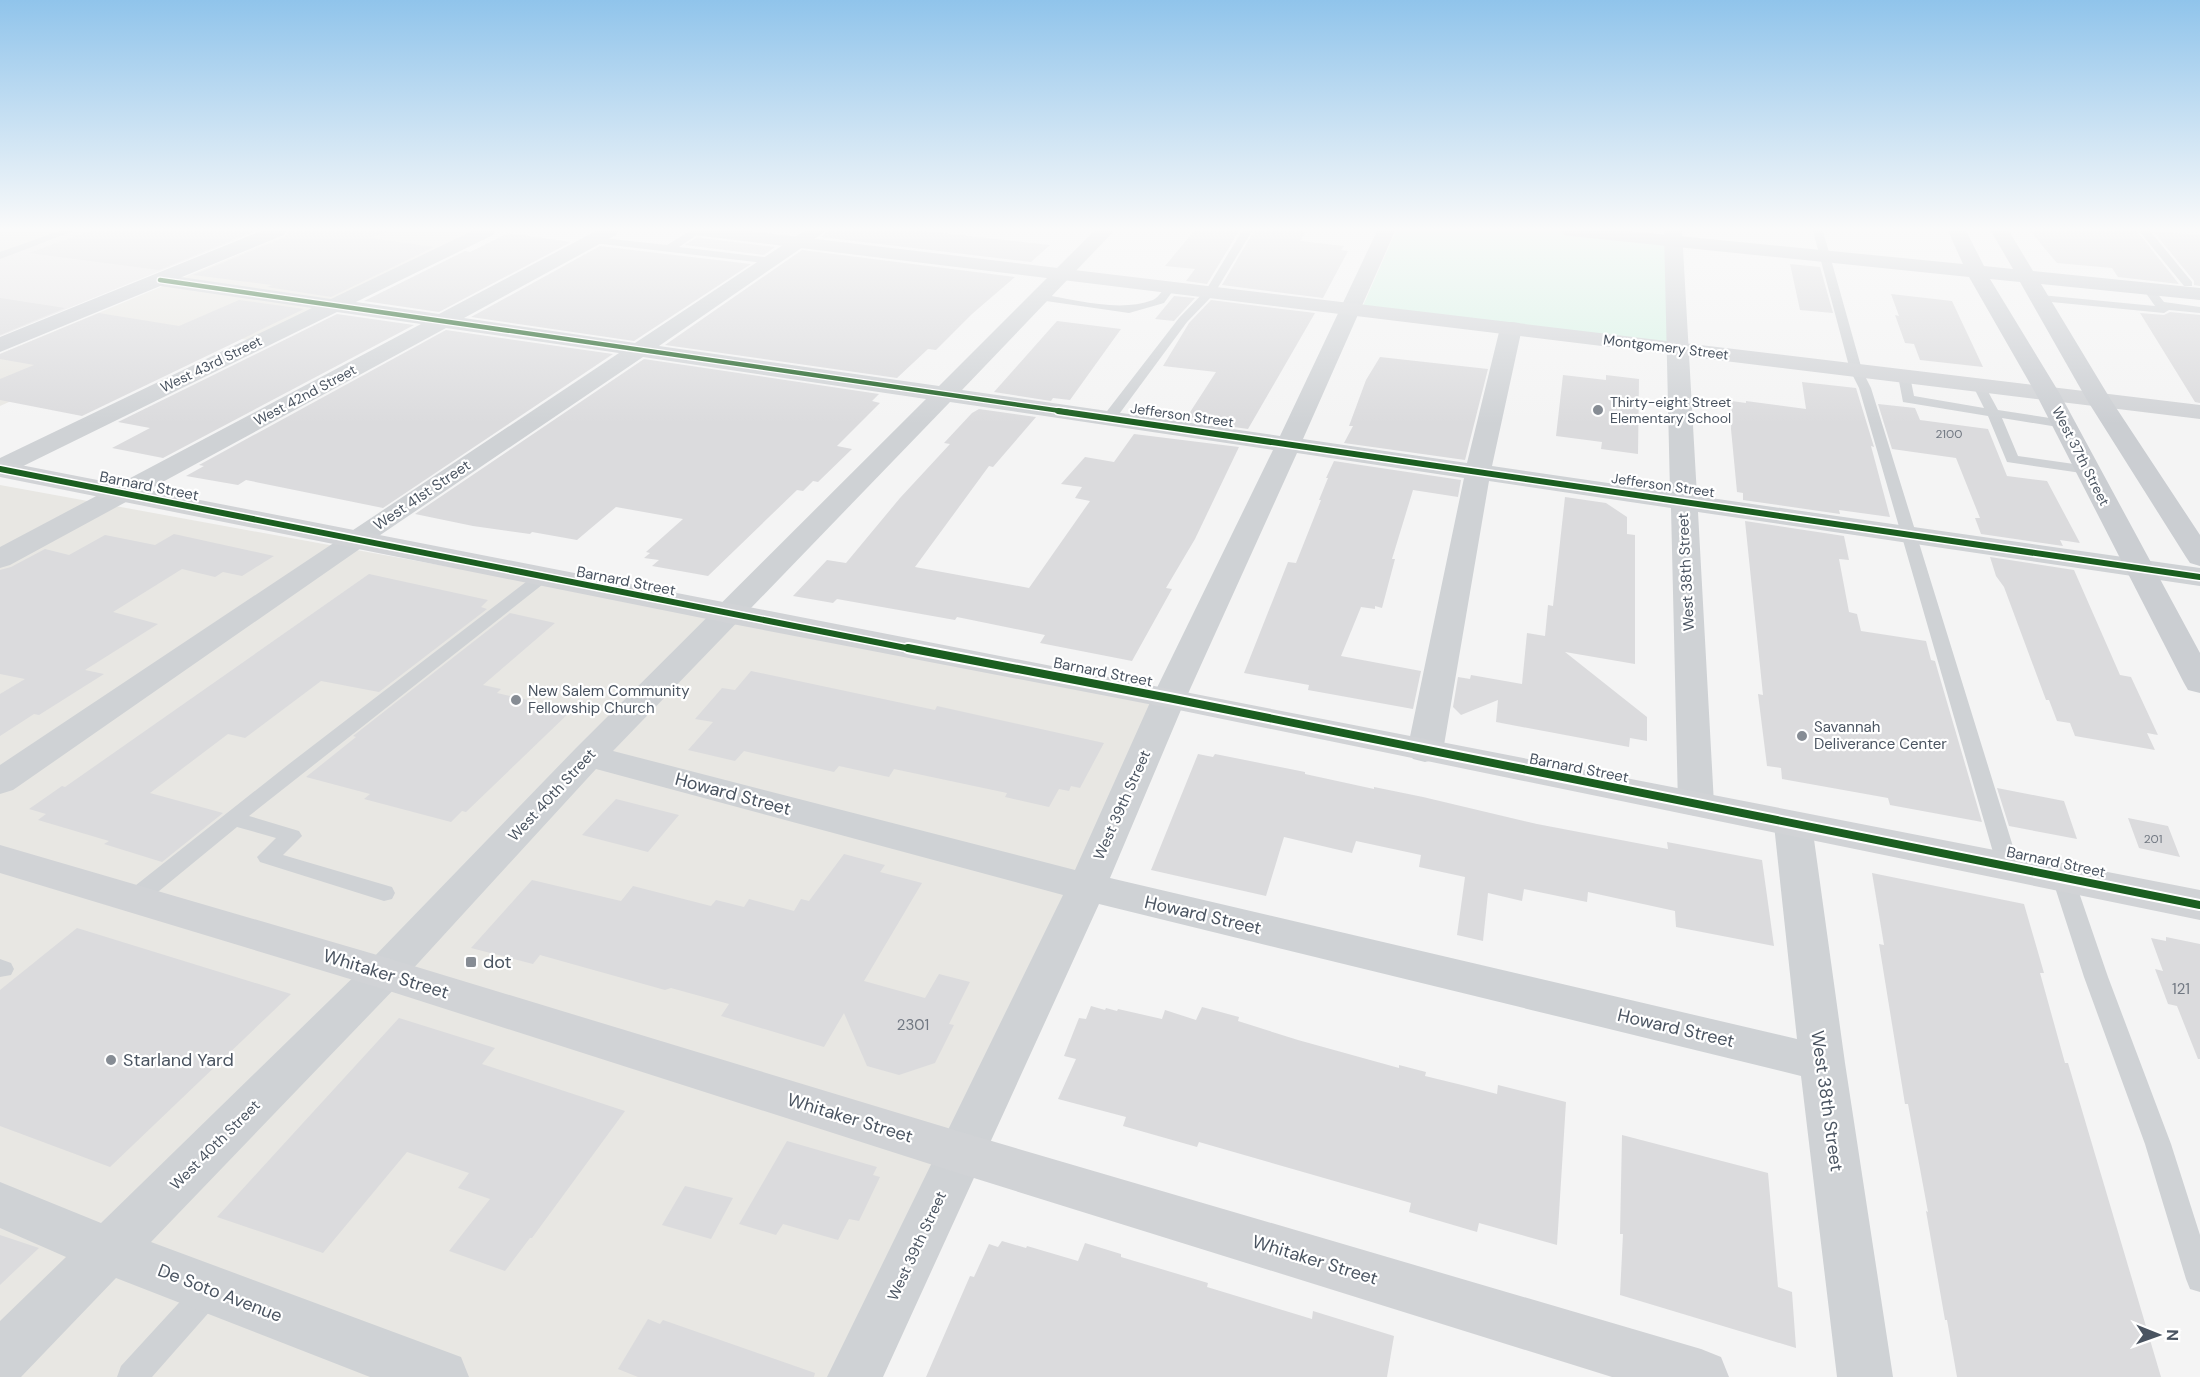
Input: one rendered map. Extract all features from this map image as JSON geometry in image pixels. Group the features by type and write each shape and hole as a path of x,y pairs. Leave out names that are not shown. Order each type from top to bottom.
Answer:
{"main road":[{"path":"0,345 122,295"},
{"name":"Montgomery Street","path":"1237,295 2200,412"},
{"name":"West 37th Street","path":"1991,295 2048,394 2200,683"},
{"path":"2039,295 2099,400 2200,557"},
{"name":"Barnard Street","path":"0,468 727,615 1169,698 2200,905"},
{"name":"Whitaker Street","path":"0,860 384,973 961,1153 1701,1377"}],"street":[{"name":"Jefferson Street","path":"271,295 2200,577"},
{"name":"West 43rd Street","path":"0,468 352,295"},
{"name":"West 42nd Street","path":"0,559 491,295"},
{"name":"West 41st Street","path":"0,782 354,540 721,295"},
{"name":"West 40th Street","path":"0,1359 110,1251 384,973 588,756 1042,295"},
{"name":"West 39th Street","path":"855,1377 1087,886 1169,698 1358,295"},
{"name":"West 38th Street","path":"1673,295 1678,348 1696,804"},
{"path":"1425,751 1479,472 1511,328"},
{"name":"Howard Street","path":"588,756 1087,886 1822,1063"},
{"name":"West 38th Street","path":"1793,825 1822,1063 1865,1377"},
{"name":"De Soto Avenue","path":"0,1205 110,1251 441,1377"}],"lane":[{"path":"1081,295 1129,310 1160,301 1164,295"},
{"path":"1109,418 1183,320 1207,295"},
{"path":"1836,295 1856,370 1865,388 2008,866"},
{"path":"2096,295 2164,310 2153,295"},
{"path":"2160,305 2194,295"},
{"path":"1904,376 1908,399 2064,424"},
{"path":"1979,386 2012,459 2088,470"},
{"path":"134,899 296,768 541,578"},
{"path":"235,819 292,836 267,857 384,892"},
{"path":"2063,878 2096,976 2158,1144 2200,1279"},
{"path":"132,1377 211,1289"}],"shaded area":[{"path":"0,295 100,295 0,336"},
{"path":"141,295 342,295 249,340 172,329 0,406 0,354"},
{"path":"0,485 1169,698 864,1377 0,1377"}],"green space":[{"path":"1368,295 1671,295 1672,345 1362,308"}],"building":[{"path":"376,295 471,295 439,312 364,301"},
{"path":"510,295 704,295 634,341 471,317"},
{"path":"737,295 994,295 936,350 928,349 897,378 665,345"},
{"path":"1302,295 1324,295 1323,298"},
{"path":"1797,295 1828,295 1833,313 1800,310"},
{"path":"1891,295 1952,301 1983,367 1920,360 1914,344 1905,343 1895,315 1899,316"},
{"path":"1174,296 1195,298 1174,321 1155,319"},
{"path":"0,298 65,308 0,335"},
{"path":"239,300 304,309 82,416 0,400 0,379 34,365 0,359 0,354 99,313 179,326"},
{"path":"1211,300 1315,313 1248,429 1185,420 1216,372 1163,366 1189,323"},
{"path":"2170,312 2200,315 2200,403 2195,402 2140,313 2164,315"},
{"path":"337,314 414,325 163,458 112,448 150,428 118,422"},
{"path":"1057,321 1121,329 1070,400 1053,398 1051,401 994,392"},
{"path":"446,330 613,354 383,508 246,480 238,485 186,476 204,466 199,465"},
{"path":"1380,357 1488,369 1465,460 1344,443 1353,426 1349,426 1366,380"},
{"path":"644,359 879,394 872,401 880,403 837,446 852,449 818,482 813,481 803,491 797,490 708,576 652,566 659,560 644,558 650,553 646,552 683,519 616,507 577,540 532,532 530,534 473,526 415,514"},
{"name":"Thirty-eight Street Elementary School","path":"1563,375 1606,380 1606,375 1639,379 1638,454 1601,449 1602,442 1556,436"},
{"path":"1802,382 1856,388 1874,447 1871,446 1890,517 1839,510 1840,514 1743,500 1743,493 1737,492 1731,429 1732,401 1806,409"},
{"path":"1878,404 1915,408 1920,420 1988,429 2007,476 2047,481 2080,543 2060,540 2063,546 1981,534 1975,518 1980,518 1956,458 1892,449"},
{"path":"979,409 1036,417 993,467 989,466 915,567 1029,588 1090,501 1075,498 1082,487 1061,484 1085,457 1114,462 1134,434 1239,447 1195,539 1166,588 1172,589 1132,661 1040,643 1045,635 957,617 955,620 837,599 833,603 793,596 827,560 846,563 900,498 950,444 944,443 972,413"},
{"path":"1334,461 1461,480 1458,497 1413,490 1392,559 1395,559 1382,608 1361,607 1341,656 1421,671 1413,709 1308,690 1309,685 1244,673 1288,562 1296,563"},
{"path":"1565,497 1606,503 1627,517 1627,534 1635,535 1635,664 1565,652 1647,717 1647,741 1630,738 1629,747 1496,722 1498,700 1461,715 1453,707 1458,677 1470,679 1471,675 1522,684 1527,633 1545,636 1548,605 1553,606"},
{"path":"1745,521 1844,536 1849,560 1839,559 1849,612 1857,614 1861,631 1926,641 1931,660 1935,661 1982,822 1890,805 1888,798 1782,779 1781,768 1767,766 1758,694 1763,695"},
{"path":"174,534 274,556 242,576 223,572 215,577 182,569 113,612 158,624 85,670 104,674 39,715 34,714 0,736 0,694 25,679 0,674 0,570 11,567 45,549 69,555 105,535 155,545"},
{"path":"1990,557 2074,570 2120,675 2131,677 2158,735 2147,733 2155,750 2075,736 2070,723 2057,721 2049,700 2046,700 2004,587 1996,576"},
{"path":"369,574 488,600 481,607 487,609 379,692 321,681 245,738 228,734 150,793 223,813 162,862 104,844 109,841 38,820 46,814 29,809 62,786 65,787"},
{"path":"510,613 555,623 483,685 501,689 497,693 572,710 466,812 462,811 451,822 364,799 370,794 306,777 356,737 353,736"},
{"path":"751,671 935,710 937,706 1104,743 1080,788 1071,786 1069,791 1059,789 1049,807 1005,797 1007,793 894,769 889,777 839,766 834,772 744,751 735,761 688,750 713,722 695,719 722,688 735,690"},
{"path":"1198,754 1213,757 1215,754 1305,772 1305,774 1423,797 1537,824 1668,849 1667,842 1762,860 1774,946 1676,927 1675,911 1588,892 1587,902 1524,889 1522,901 1488,893 1483,941 1457,935 1465,877 1419,867 1421,855 1356,841 1352,853 1284,837 1266,896 1151,870"},
{"path":"1997,788 2064,801 2077,839 2009,826"},
{"path":"616,799 679,815 648,852 582,835"},
{"path":"2128,818 2168,826 2180,857 2139,848"},
{"path":"844,854 885,865 880,872 922,883 864,981 925,998 939,974 970,982 949,1024 954,1025 935,1063 899,1075 867,1066 844,1013 824,1047 721,1016 729,1004 671,988 665,990 540,955 533,964 471,948 532,880 621,901 633,886 711,906 716,900 744,907 749,899 794,911 801,899 809,901"},
{"path":"1872,873 2024,904 2044,973 2040,973 2065,1063 2068,1063 2161,1377 1957,1377 1908,1104 1905,1104 1879,944 1884,945"},
{"name":"Starland Yard","path":"77,928 291,994 110,1167 0,1126 0,990"},
{"path":"2166,937 2200,944 2200,1059 2198,1059 2177,1006 2168,1004 2155,969 2163,971 2151,938 2166,941"},
{"path":"1091,1006 1105,1010 1106,1008 1117,1011 1118,1009 1162,1019 1165,1010 1196,1020 1202,1007 1239,1017 1238,1021 1298,1040 1399,1068 1399,1065 1426,1072 1425,1076 1497,1094 1498,1085 1566,1102 1557,1245 1479,1223 1477,1232 1409,1212 1411,1203 1199,1142 1197,1147 1123,1126 1126,1117 1058,1099 1076,1059 1064,1056 1079,1018 1086,1019"},
{"path":"399,1018 495,1048 482,1064 625,1111 505,1271 449,1251 490,1199 458,1188 469,1173 407,1152 323,1253 217,1217"},
{"path":"1622,1135 1768,1173 1778,1287 1792,1292 1796,1348 1620,1295 1623,1234 1620,1234"},
{"path":"787,1141 877,1167 873,1175 880,1177 859,1221 849,1219 838,1240 783,1224 776,1235 739,1224"},
{"path":"685,1186 733,1198 711,1239 662,1225"},
{"path":"0,1235 39,1248 0,1285"},
{"path":"1002,1241 1078,1261 1085,1243 1121,1254 1121,1257 1208,1283 1207,1287 1312,1319 1313,1311 1394,1336 1387,1377 926,1377 970,1276 974,1277 989,1244 998,1247"},
{"path":"648,1319 660,1324 663,1320 815,1373 814,1377 638,1377 618,1369"}],"cycle path":[{"path":"265,295 2200,577"},
{"path":"0,469 727,614 1169,698 2200,905"}],"place":[{"name":"Thirty-eight Street Elementary School","path":"1598,410"},
{"name":"New Salem Community Fellowship Church","path":"516,700"},
{"name":"Savannah Deliverance Center","path":"1802,736"},
{"name":"dot","path":"471,962"},
{"name":"Starland Yard","path":"111,1060"}]}
